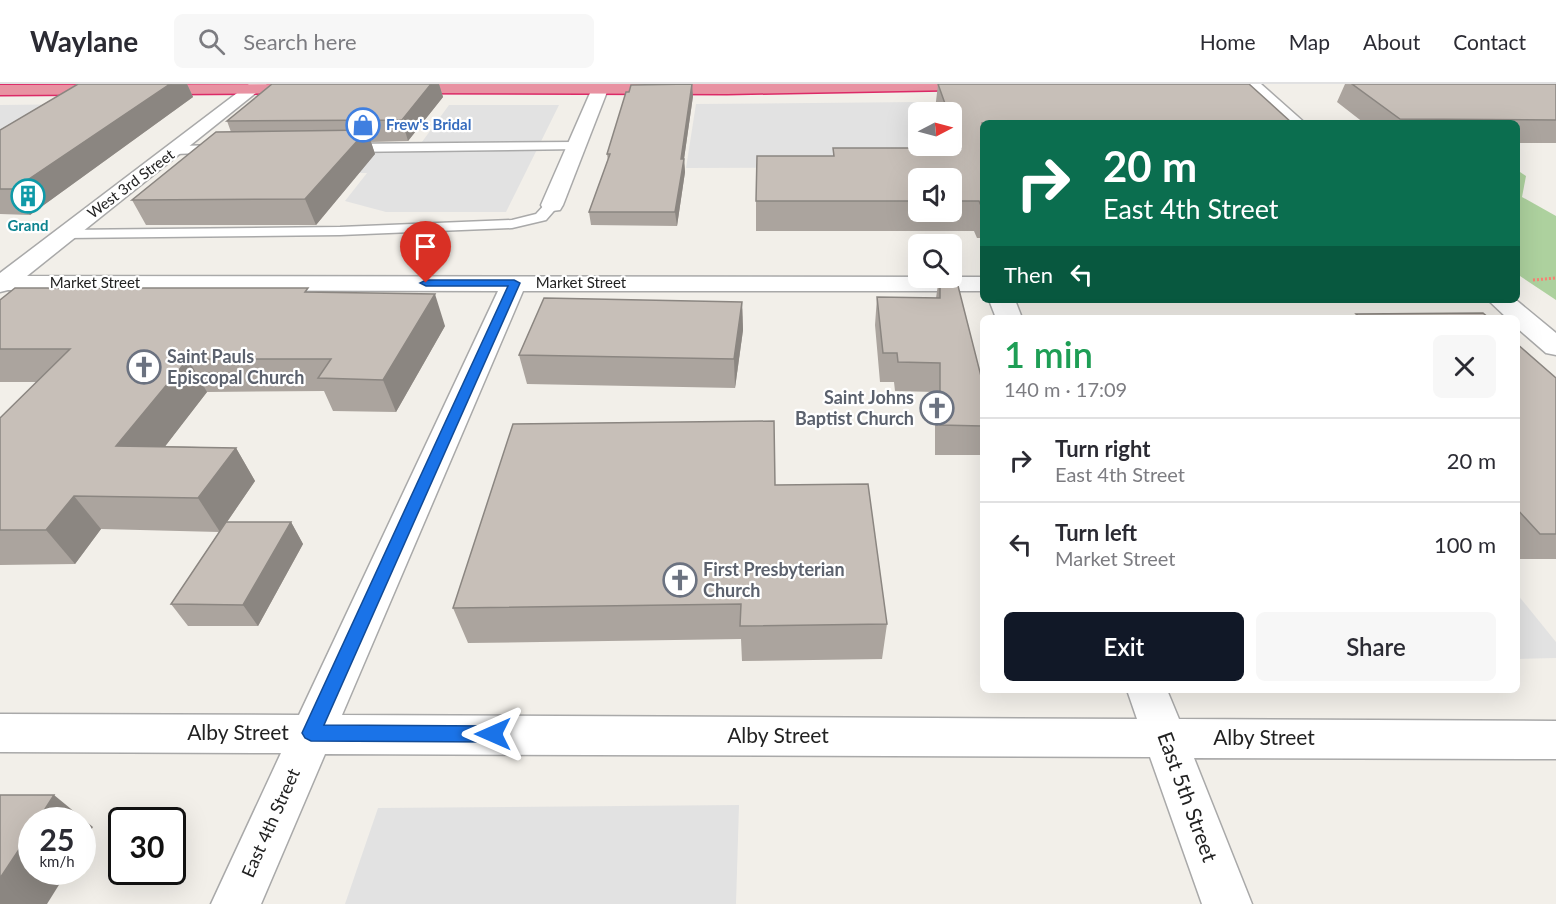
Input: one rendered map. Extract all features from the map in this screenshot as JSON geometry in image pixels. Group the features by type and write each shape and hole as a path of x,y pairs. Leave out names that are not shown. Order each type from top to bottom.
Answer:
{"highway":[{"path":"383,89 1012,84"},
{"path":"0,90 256,87 323,89"}],"street":[{"path":"1251,84 1293,120"},
{"name":"West 3rd Street","path":"1,284 256,87"},
{"path":"552,205 600,87"},
{"name":"East 4th Street","path":"236,904 514,283"},
{"name":"Market Street","path":"1,284 980,284"},
{"path":"1505,303 1519,315"},
{"path":"1520,316 1556,347"},
{"name":"East 5th Street","path":"1148,693 1227,904"},
{"name":"Alby Street","path":"0,733 1556,740"}],"lane":[{"path":"328,148 575,146"},
{"path":"175,150 234,149"},
{"path":"65,234 340,231 512,224 541,217 552,205"}],"path":[{"path":"1526,281 1556,278"}],"green space":[{"path":"1520,172 1526,176 1522,197 1556,216 1556,300 1520,276"}],"shaded area":[{"path":"908,102 908,156 938,156 943,167 686,168 696,104"},
{"path":"91,104 0,146 0,105"},
{"path":"449,105 559,105 506,212 386,212 345,201 367,173 205,173 419,146"},
{"path":"1520,598 1556,642 1556,658 1520,659"},
{"path":"739,805 736,904 345,904 378,808"}],"building":[{"path":"78,84 170,84 14,189 0,189 0,130"},
{"path":"272,84 431,84 402,120 227,121"},
{"path":"692,84 681,159 684,159 675,212 589,212 610,154 607,154 626,92 629,92 631,85"},
{"path":"938,84 1249,84 1289,120 980,120 980,203 979,201 962,201 962,168 908,168 908,201 756,201 757,156 834,156 833,148 908,148 908,156 962,156 962,102 944,102"},
{"path":"1352,84 1556,84 1556,120 1400,119"},
{"path":"367,130 305,199 132,200 216,132"},
{"path":"15,288 308,288 305,292 435,294 383,380 318,378 331,359 188,359 116,446 236,448 198,498 74,496 46,530 0,530 0,418 70,349 0,349 0,300"},
{"path":"940,288 959,288 980,372 980,426 940,425 940,363 898,362 897,353 883,353 877,297 940,298"},
{"path":"544,298 742,302 734,359 519,355"},
{"path":"1483,313 1485,315 1357,315"},
{"path":"1520,346 1556,378 1556,534 1540,534 1520,512"},
{"name":"First Presbyterian Church","path":"774,421 775,485 868,484 887,624 740,626 741,604 453,608 513,424"},
{"path":"226,522 291,522 243,605 171,604"},
{"path":"0,795 54,795 46,807 18,807 18,851 0,878"}],"place":[{"name":"Frew's Bridal","path":"363,125"},
{"name":"Grand","path":"28,196"},
{"name":"Saint Pauls Episcopal Church","path":"144,367"},
{"name":"Saint Johns Baptist Church","path":"937,408"},
{"name":"First Presbyterian Church","path":"680,580"}],"route":[{"path":"426,283 514,283 311,733 493,734"}]}
